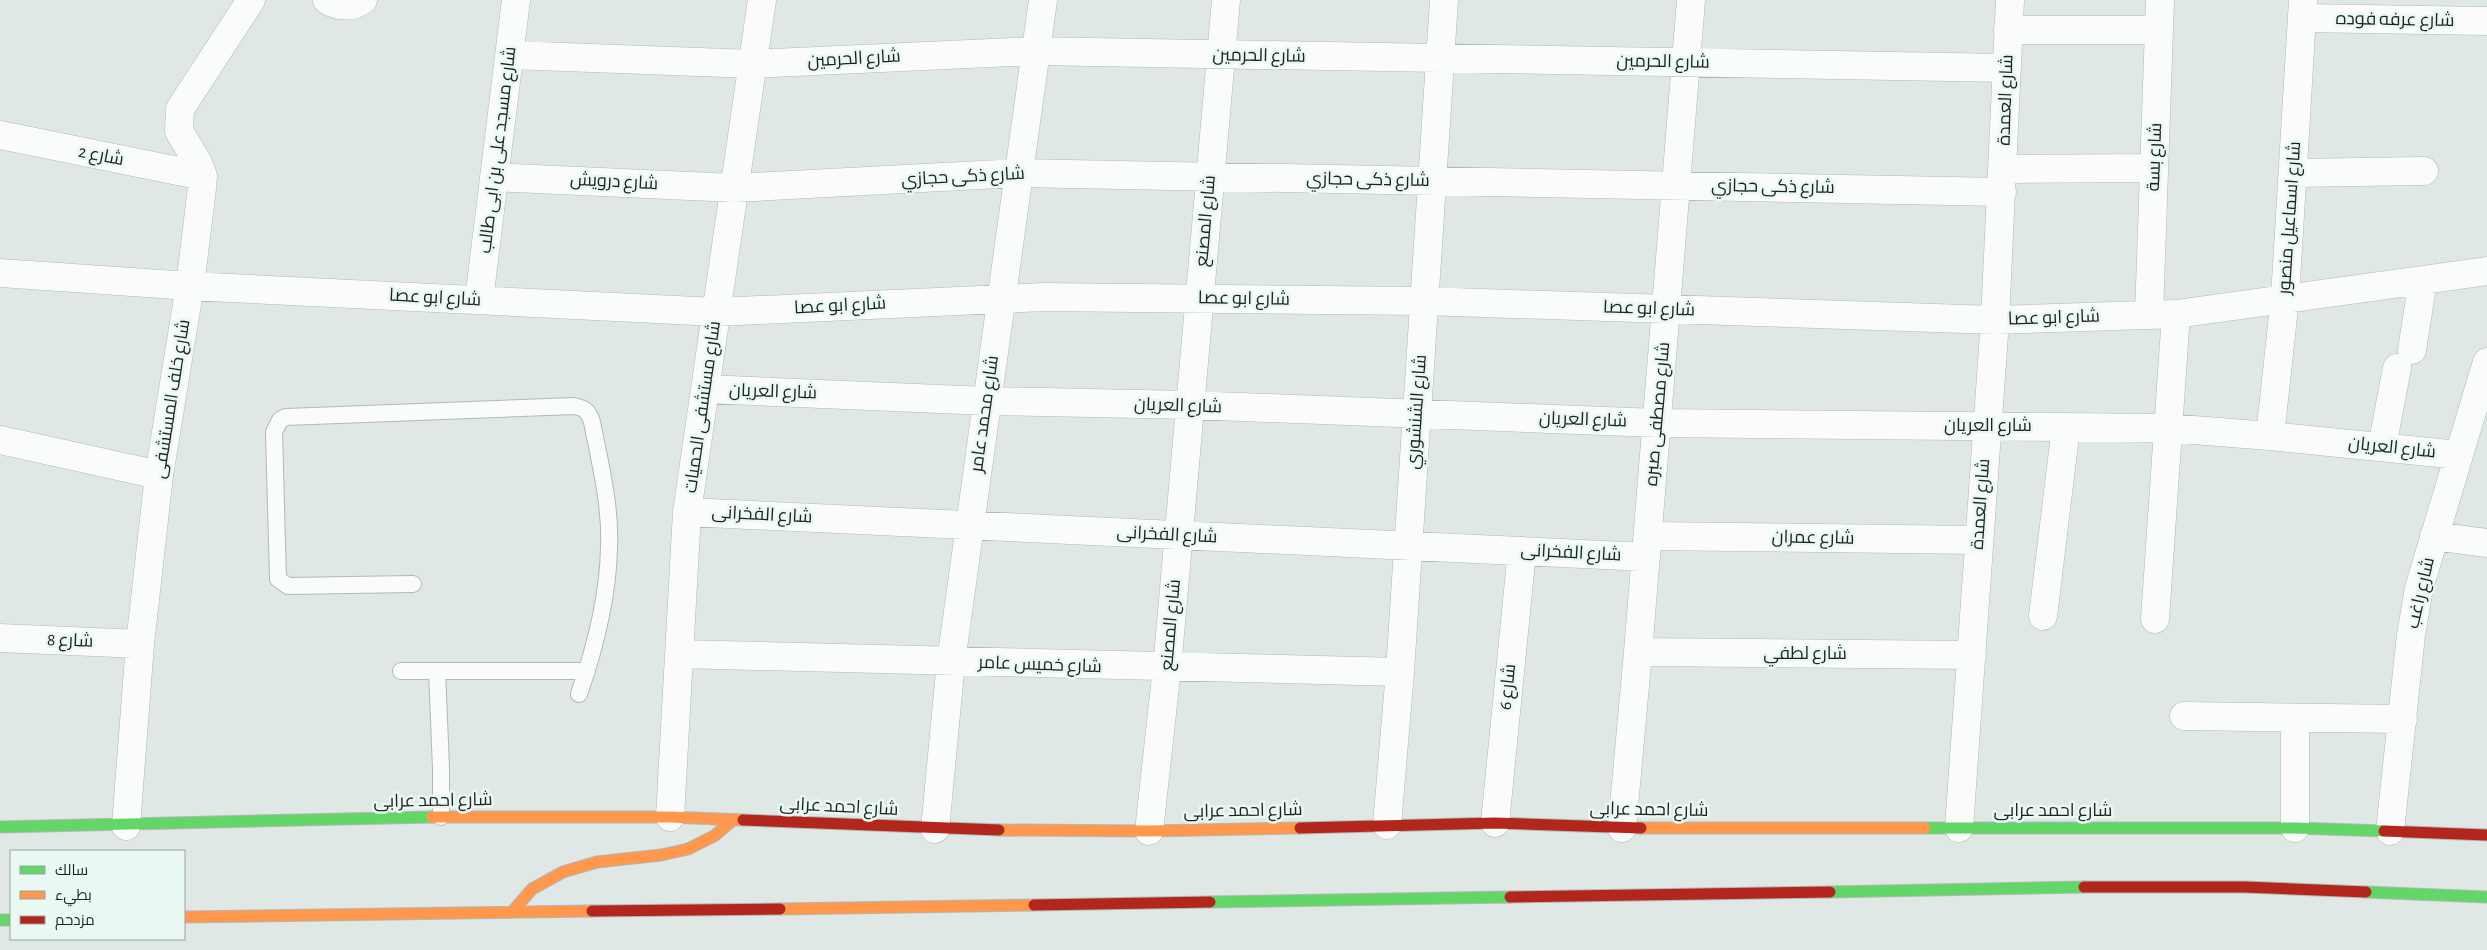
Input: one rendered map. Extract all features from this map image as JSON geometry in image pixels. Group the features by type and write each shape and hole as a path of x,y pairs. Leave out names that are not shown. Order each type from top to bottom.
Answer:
{"main road":[{"name":"شارع احمد عرابى","path":"0,827 126,826 441,817 670,817 934,829 1149,830 1494,823 1622,828 2295,828 2487,835"},
{"path":"513,911 532,889 563,872 597,862 661,855 688,848 714,836 733,820"},
{"path":"185,916 1063,905 2103,887 2245,887 2487,897"}],"street":[{"path":"203,176 198,163 179,131 180,109 250,0"},
{"path":"326,0 335,5 348,6 363,0"},
{"name":"شارع مسجد على بن ابى طالب","path":"479,300 516,0"},
{"name":"شارع مستشفى الحميات","path":"670,817 688,512 762,0"},
{"name":"شارع محمد عامر","path":"934,829 951,662 969,525 1043,0"},
{"name":"شارع المصنع","path":"1149,830 1167,668 1226,0"},
{"name":"شارع الشنشوري","path":"1387,825 1400,672 1444,0"},
{"name":"شارع مصطفى صبره","path":"1622,828 1647,547 1691,0"},
{"name":"شارع العمدة","path":"1959,828 1995,320 2010,0"},
{"name":"شارع بسة","path":"2155,619 2168,428 2154,168 2160,0"},
{"name":"شارع عرفه فوده","path":"2303,9 2487,21"},
{"name":"شارع اسماعيل منصور","path":"2270,436 2285,298 2303,9"},
{"path":"2008,30 2159,30"},
{"name":"شارع الحرمين","path":"510,55 753,64 1036,51 2007,68"},
{"name":"شارع 2","path":"0,135 203,176"},
{"name":"شارع ذكى حجازي","path":"734,188 1019,173 1676,185 2003,180 2154,168"},
{"path":"2293,173 2424,171"},
{"name":"شارع خلف المستشفى","path":"126,826 140,644 159,475 190,286 203,176"},
{"name":"شارع درويش","path":"494,177 734,188"},
{"name":"شارع ابو عصا","path":"0,273 190,286 716,312 1002,298 1200,299 1424,302 1995,320 2162,314 2487,271"},
{"path":"2382,447 2423,280"},
{"name":"شارع راغب","path":"2390,831 2414,616 2419,588 2459,455 2482,399 2487,362"},
{"name":"شارع العريان","path":"706,389 987,401 1190,406 1657,423 2168,428 2459,455"},
{"path":"2043,616 2066,426"},
{"path":"0,440 159,475"},
{"name":"شارع الفخرانى","path":"688,512 1522,551 1647,547"},
{"path":"2434,536 2487,543"},
{"name":"شارع عمران","path":"1647,547 1978,540"},
{"name":"شارع 6","path":"1494,823 1522,551"},
{"name":"شارع 8","path":"0,638 140,644"},
{"name":"شارع لطفي","path":"1638,652 1972,655"},
{"name":"شارع خميس عامر","path":"679,654 1167,668 1400,672"},
{"path":"2184,716 2403,719"},
{"path":"2295,718 2295,828"}],"lane":[{"path":"413,584 288,586 282,584 278,579 274,432 280,420 286,416 564,407 583,408 589,413 592,422 604,484 610,547 602,610 587,671 579,694"},
{"path":"401,671 587,671"},
{"path":"437,671 441,817"}],"traffic: fast":[{"path":"0,827 432,817"},
{"path":"1925,828 2295,828 2384,831"},
{"path":"1830,892 2084,887"},
{"path":"2366,892 2487,897"},
{"path":"1210,902 1510,897"},
{"path":"0,920 10,920"}],"traffic: slow":[{"path":"432,817 670,817 743,820"},
{"path":"513,911 532,889 563,872 597,862 661,855 688,849 714,836 733,820"},
{"path":"999,830 1149,831 1300,828"},
{"path":"1641,828 1925,828"},
{"path":"780,909 1034,905"},
{"path":"185,917 592,911"}],"traffic: jam":[{"path":"743,820 999,830"},
{"path":"1300,828 1495,823 1641,828"},
{"path":"2384,831 2487,835"},
{"path":"2084,887 2245,887 2366,892"},
{"path":"1510,897 1830,892"},
{"path":"1034,905 1210,902"},
{"path":"592,911 780,909"}]}
